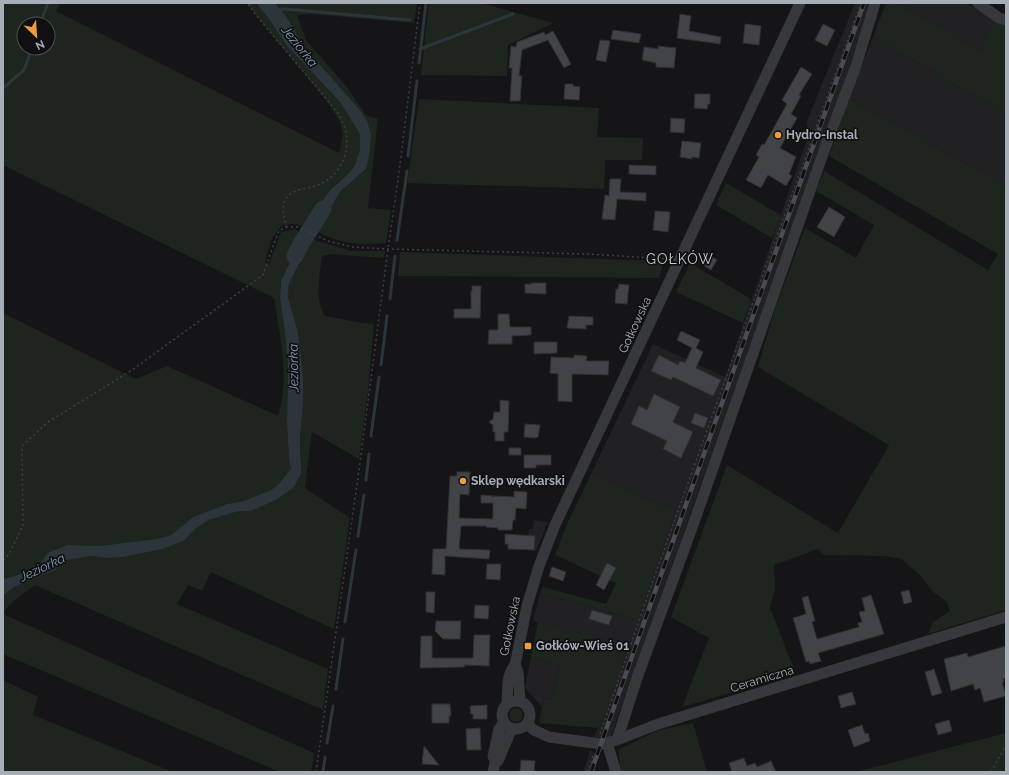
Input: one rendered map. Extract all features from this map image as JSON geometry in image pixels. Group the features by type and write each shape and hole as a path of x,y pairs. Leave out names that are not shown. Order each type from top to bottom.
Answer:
{"street":[{"name":"Gołkowska","path":"507,704 509,678 515,665 527,606 539,566 555,525 800,3"},
{"path":"616,772 607,742 637,678 693,525 825,148 856,66 875,3"},
{"path":"978,3 999,18 1006,20"},
{"name":"Ceramiczna","path":"527,724 534,730 549,737 607,742 671,720 1006,617"},
{"name":"Gołkowska","path":"515,665 518,672 520,701"},
{"path":"494,768 498,761 508,725 502,712 507,704 515,700 524,703 530,710 527,724 519,729 508,725"}],"path":[{"path":"248,3 255,14 338,112 346,133 346,149 340,168 334,176 327,182 292,192 284,201 283,207 286,227"},
{"path":"316,772 357,485 420,3"},
{"path":"587,772 607,742 651,586 861,3"},
{"path":"3,560 9,554 23,525 22,446 48,422 132,370 263,275 279,231 286,227 299,227 321,238 352,247 680,258"},
{"path":"991,772 1006,745"}],"shaded area":[{"path":"3,3 61,3 56,11 339,153 343,135 340,122 327,101 246,3 256,3 288,47 340,102 360,134 360,149 355,165 349,173 330,190 305,226 292,224 282,225 272,238 265,262 269,264 281,232 295,229 303,234 281,281 280,298 288,364 287,424 289,460 291,468 279,484 271,490 243,501 227,504 193,517 171,535 157,539 99,546 68,545 47,553 40,564 25,573 3,579 3,313 136,379 167,366 278,416 282,402 284,372 274,298 3,165"},
{"path":"275,3 417,3 414,23 312,14 297,15 306,40 346,86 366,115 378,119 368,208 391,210 386,243 350,243 334,239 317,231 340,192 366,169 367,121 359,109 303,45 286,16"},
{"path":"429,3 481,3 553,23 508,45 507,76 421,75"},
{"path":"855,3 871,3 841,92 611,736 607,739 594,737 628,646 533,621 540,593 638,620 675,511 592,472 653,344 725,377 807,139 807,121"},
{"path":"886,3 899,3 980,50 996,20 1006,26 1006,114 873,37"},
{"path":"899,3 966,3 996,20 980,50"},
{"path":"873,37 1006,114 1006,186 849,98"},
{"path":"849,98 1006,186 1006,610 928,634 933,622 950,611 947,602 932,591 920,575 901,559 884,556 824,555 818,549 774,565 775,588 770,608 796,674 682,707 709,638 671,617 727,465 838,533 889,445 758,367 774,312 805,228 856,258 874,225 816,191 824,171 988,270 998,254 829,156"},
{"path":"419,99 599,108 597,137 643,138 642,160 605,160 604,189 407,183"},
{"path":"726,183 781,215 772,238 716,205"},
{"path":"311,239 351,251 385,251 384,258 331,254 322,256 319,279 319,295 322,310 325,316 374,324 368,391 359,459 312,432 305,488 350,518 334,629 211,572 202,591 188,585 177,604 328,669 323,710 35,585 15,600 3,612 3,596 14,587 55,570 66,560 92,556 108,558 124,557 163,549 185,540 195,529 209,520 239,511 251,511 276,500 301,458 300,437 303,405 303,374 298,332 288,297 289,284"},
{"path":"400,252 659,261 663,264 659,278 398,276"},
{"path":"690,263 751,299 743,323 676,292"},
{"path":"592,472 675,511 638,620 540,593 543,587 606,604 616,583 555,555 567,524"},
{"path":"534,520 548,522 536,551 527,550 529,529 533,529"},
{"path":"3,614 314,753 311,772 280,772 3,654"},
{"path":"538,622 628,646 599,728 539,723 544,698 552,699 560,665 531,657"},
{"path":"531,657 560,665 552,699 544,698 542,707 525,688"},
{"path":"3,680 38,697 33,715 173,772 3,772"},
{"path":"513,708 519,708 523,712 523,718 519,722 513,722 509,718 509,712"},
{"path":"693,723 707,772 623,772 621,770 618,750 656,731"},
{"path":"1006,733 1006,772 856,772"},
{"path":"590,750 599,757 594,772 583,772"}],"water":[{"path":"256,3 275,3 286,16 303,45 359,109 367,121 371,134 366,169 340,192 317,231 305,226 330,190 349,173 355,165 360,149 360,134 340,102 288,47"},
{"path":"303,234 311,239 289,284 288,297 298,332 303,374 303,405 300,437 301,473 294,487 276,500 251,511 239,511 209,520 195,529 185,540 163,549 124,557 108,558 92,556 66,560 55,570 14,587 3,596 3,579 25,573 40,564 47,553 68,545 99,546 157,539 171,535 193,517 227,504 243,501 271,490 279,484 291,468 289,460 287,424 288,364 280,298 281,281"}],"building":[{"path":"680,14 691,16 689,31 721,37 720,44 677,38"},
{"path":"745,24 761,26 759,45 743,43"},
{"path":"823,24 835,30 827,46 815,40"},
{"path":"613,30 641,34 639,43 611,39"},
{"path":"553,31 571,64 564,68 548,40 522,50 519,76 522,76 520,101 510,101 512,68 509,68 511,46 516,47 517,42 544,32 545,35"},
{"path":"600,40 610,41 606,62 596,60"},
{"path":"658,46 676,48 674,68 656,67 656,63 642,60 644,47 658,49"},
{"path":"801,67 812,74 799,95 801,96 791,114 797,118 780,148 796,157 789,174 792,176 786,186 768,175 761,188 746,180 759,157 756,155 762,144 764,145 787,104 782,100"},
{"path":"565,84 573,84 573,86 580,87 579,100 564,99"},
{"path":"695,94 710,94 710,104 708,104 707,109 694,108"},
{"path":"671,118 685,119 684,133 670,132"},
{"path":"682,141 701,143 699,158 692,157 692,159 680,157"},
{"path":"629,165 656,166 656,175 629,174"},
{"path":"610,179 621,179 620,192 646,193 646,201 617,199 615,220 602,219 605,195 609,196"},
{"path":"829,207 845,217 834,237 817,227"},
{"path":"655,211 670,212 668,232 653,230"},
{"path":"709,255 717,260 711,270 703,265"},
{"path":"546,283 546,294 525,293 525,284"},
{"path":"619,284 629,285 627,304 615,303 616,289 618,289"},
{"path":"472,286 481,286 480,318 454,318 454,309 471,309"},
{"path":"498,314 509,314 510,327 531,327 531,335 512,336 512,344 488,344 489,330 498,330"},
{"path":"569,316 593,317 593,325 586,325 586,329 567,328"},
{"path":"681,331 700,340 696,348 703,352 696,368 721,380 713,396 673,377 671,380 651,371 659,355 678,365 680,361 685,363 692,348 677,340"},
{"path":"534,342 557,342 557,353 534,354"},
{"path":"574,355 587,356 586,361 609,361 608,375 572,374 572,402 558,401 558,374 550,373 551,357 574,358"},
{"path":"654,394 680,407 673,422 693,432 681,458 663,449 667,441 631,424 639,406 647,410"},
{"path":"500,400 509,401 508,432 504,432 504,441 495,441 493,425 489,422 493,419 494,412 500,412"},
{"path":"695,413 708,418 704,428 691,423"},
{"path":"525,424 540,425 538,437 524,437"},
{"path":"509,448 521,448 521,455 509,455"},
{"path":"524,455 551,455 551,465 536,465 536,468 524,468"},
{"path":"457,472 470,472 469,495 460,494 459,518 493,519 493,503 481,503 481,495 514,497 514,491 527,492 526,509 516,508 512,530 498,530 498,528 486,526 461,526 459,549 490,550 489,559 445,556 445,575 432,574 433,549 446,549 450,476 457,476"},
{"path":"505,534 535,536 534,550 508,549 508,544 505,544"},
{"path":"607,563 616,568 604,590 596,585"},
{"path":"487,564 501,564 500,580 486,579"},
{"path":"552,567 566,572 563,581 549,576"},
{"path":"909,590 912,602 904,604 901,592"},
{"path":"426,592 435,592 434,613 426,612"},
{"path":"871,595 884,634 818,653 821,661 810,664 809,661 806,662 793,618 806,614 802,598 808,596 815,621 812,622 817,639 859,627 858,623 862,622 859,612 865,611 862,598"},
{"path":"475,605 489,606 488,619 474,618"},
{"path":"592,610 612,616 609,625 589,619"},
{"path":"436,621 461,621 460,639 443,639 435,631"},
{"path":"474,635 490,635 489,666 464,665 465,667 420,668 421,636 432,636 432,658 473,658"},
{"path":"1006,646 1006,678 1003,679 1004,682 1002,682 1006,696 984,702 980,688 975,690 973,684 951,691 944,659 967,653 968,657"},
{"path":"934,669 942,693 932,696 925,672"},
{"path":"852,692 856,704 841,708 838,696"},
{"path":"432,704 450,704 451,716 449,716 449,723 432,723"},
{"path":"487,705 487,719 473,719 470,706"},
{"path":"949,720 952,731 938,735 935,724"},
{"path":"862,725 865,734 868,733 870,741 854,747 848,730"},
{"path":"480,728 481,750 467,750 466,729"},
{"path":"424,746 439,765 422,764"},
{"path":"744,758 747,766 755,763 757,767 771,761 776,772 732,772 729,763"},
{"path":"521,760 535,761 534,772 520,772"}],"waterway":[{"path":"43,16 48,3"},
{"path":"419,63 426,3"},
{"path":"277,10 285,9 410,20"},
{"path":"420,49 513,14"},
{"path":"3,88 24,70 29,56"},
{"path":"408,156 417,81"},
{"path":"397,240 407,171"},
{"name":"Jeziorka","path":"295,256 323,209"},
{"path":"390,299 395,256"},
{"path":"381,365 387,316"},
{"path":"371,436 379,377"},
{"path":"366,480 369,454"},
{"path":"358,536 364,495"},
{"path":"345,622 356,550"},
{"path":"336,689 343,639"},
{"path":"327,743 333,706"},
{"path":"323,772 325,757"}],"railway":[{"path":"591,772 864,3"}],"place":[{"name":"Hydro-Instal","path":"778,135"},
{"name":"Sklep wędkarski","path":"463,481"},
{"name":"Gołków-Wieś 01","path":"528,646"}],"district":[{"name":"GOŁKÓW","path":"680,259"}]}
